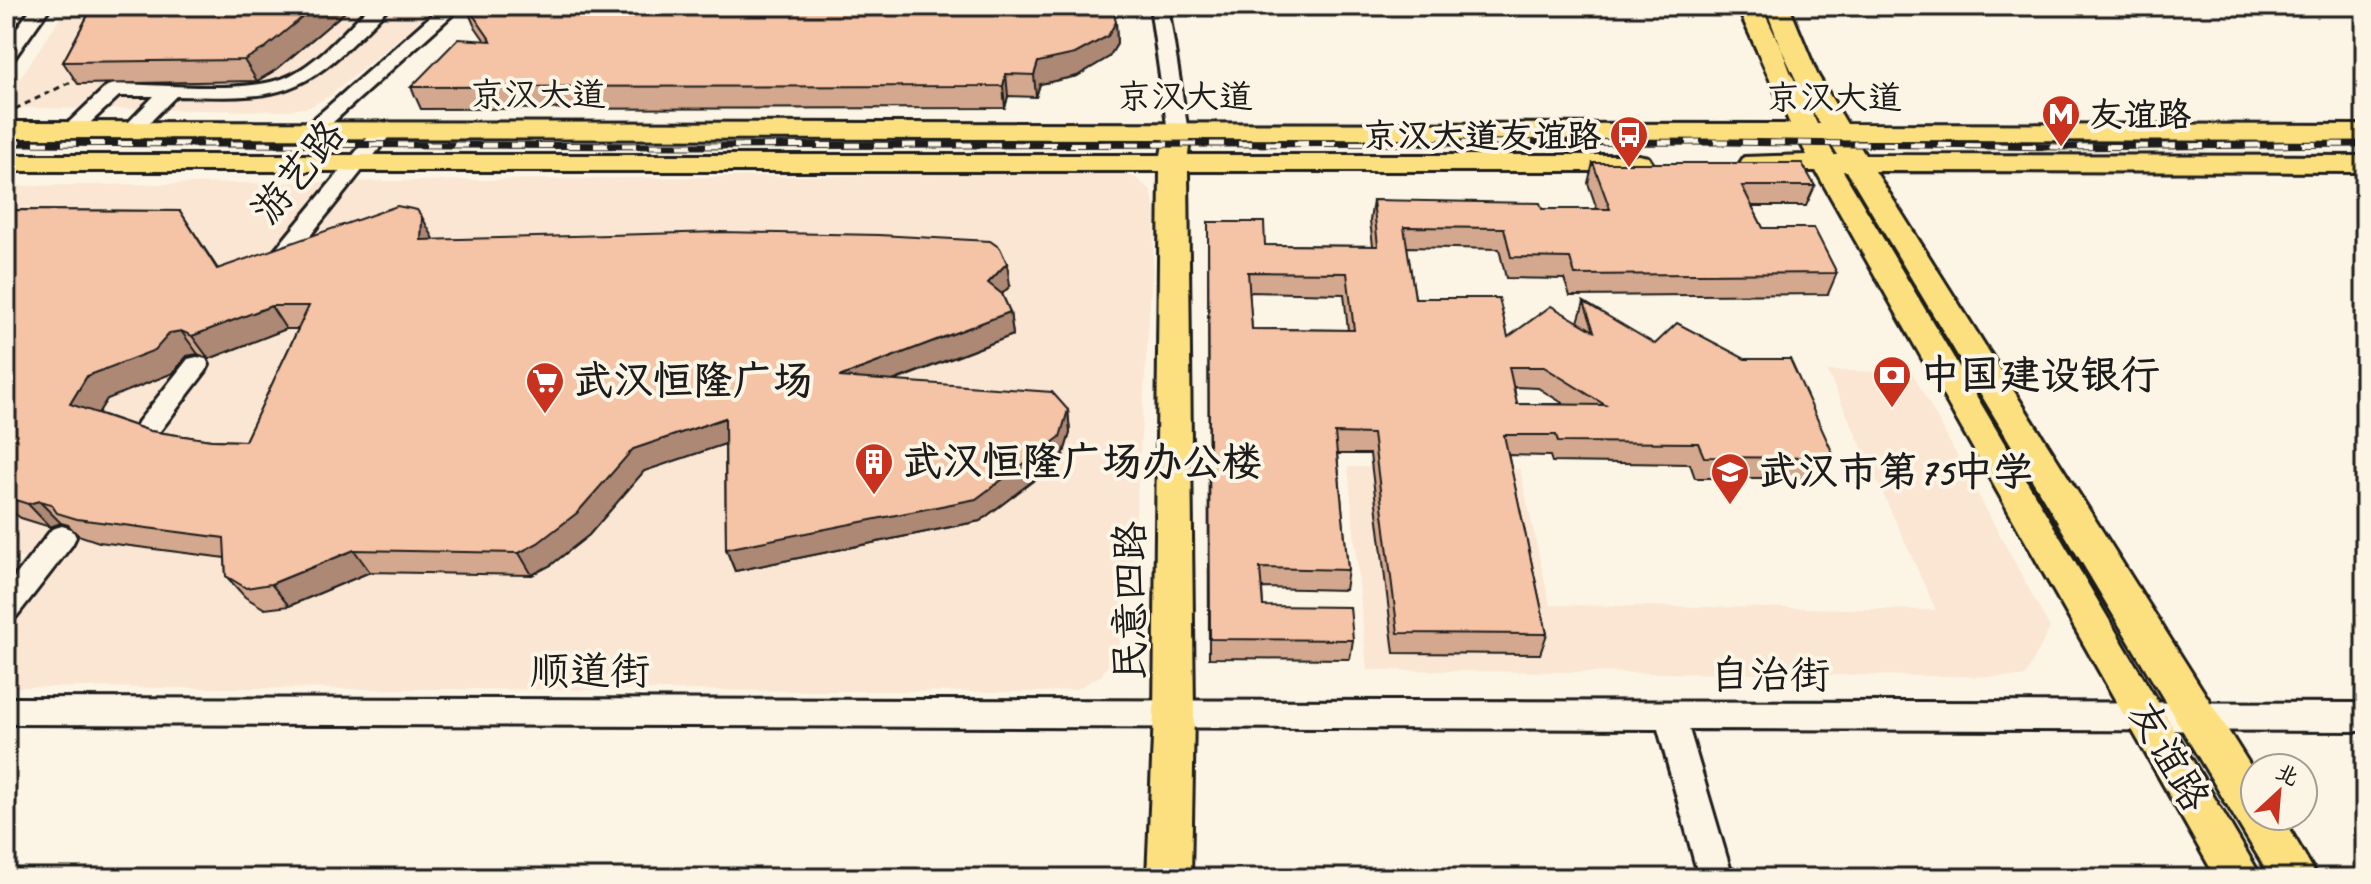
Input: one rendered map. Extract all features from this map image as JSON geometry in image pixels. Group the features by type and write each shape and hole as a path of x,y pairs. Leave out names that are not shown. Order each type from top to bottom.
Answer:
{"main road":[{"name":"友谊路","path":"1749,6 1766,51 1832,148 2239,786"},
{"name":"友谊路","path":"1777,6 1832,148 2146,718 2240,878"},
{"name":"京汉大道","path":"6,130 847,133 1660,163"},
{"name":"京汉大道","path":"1723,163 1832,148 2365,133"},
{"name":"京汉大道","path":"6,163 354,164 1176,147 1832,148 2365,164"},
{"name":"民意四路","path":"1169,878 1174,714 1176,147"},
{"name":"友谊路","path":"2267,832 2296,878"}],"street":[{"path":"6,56 42,6"},
{"path":"72,129 114,90 263,88 297,80 380,6"},
{"path":"314,129 453,6"},
{"path":"1159,6 1176,147"},
{"path":"240,110 263,88"},
{"path":"132,129 171,90"},
{"name":"游艺路","path":"274,266 385,129"},
{"path":"148,428 197,365"},
{"path":"6,609 62,537"},
{"name":"顺道街","path":"6,711 1174,714"},
{"name":"自治街","path":"1174,714 2365,717"},
{"path":"1670,716 1716,878"}],"path":[{"path":"6,115 82,76"}],"shaded area":[{"path":"68,6 438,6 331,95 310,107 283,111 20,108 14,103 13,89"},
{"name":"武汉恒隆广场","path":"1120,172 1136,178 1151,191 1156,214 1128,630 1102,675 1076,689 1046,692 6,687 6,580 23,559 6,552 6,186"},
{"path":"1827,371 1912,372 2050,628 2025,677 1367,670 1348,467 1520,469 1550,605 1936,610"}],"building":[{"path":"93,6 316,6 265,48 244,60 63,62"},
{"path":"467,6 1112,6 1116,22 1108,36 1075,54 1038,62 1034,75 1006,74 1003,86 411,87 458,39 491,41"},
{"path":"1593,163 1802,163 1815,186 1742,186 1763,228 1814,228 1837,273 1575,275 1570,258 1511,257 1504,228 1404,227 1415,298 1499,298 1508,337 1551,306 1594,331 1584,302 1655,344 1677,323 1745,359 1790,359 1835,458 1704,457 1698,443 1558,442 1556,435 1504,435 1547,634 1398,633 1373,434 1335,433 1348,570 1260,568 1263,606 1350,607 1353,640 1210,639 1208,222 1264,222 1265,245 1378,246 1373,200 1540,203 1542,209 1610,209","holes":["1248,272 1347,273 1354,330 1252,329","1509,367 1544,367 1605,405 1517,404"]},
{"name":"武汉恒隆广场","path":"397,206 417,210 422,217 421,240 720,232 990,241 1000,248 1007,263 988,283 1002,294 1010,312 839,377 1052,392 1068,410 1060,437 976,499 726,549 725,418 633,449 577,513 538,543 519,553 354,550 271,584 246,588 226,576 224,538 77,519 57,513 51,504 39,501 28,504 6,497 6,210 180,211 217,269","holes":["271,306 309,306 245,441 211,440 150,431 70,404 87,376 155,350 170,333 181,331 192,336"]}],"railway":[{"path":"6,143 677,146 1727,142 2059,147 2365,144"}],"place":[{"name":"友谊路","path":"2061,148"},
{"name":"京汉大道友谊路","path":"1629,169"},
{"name":"中国建设银行","path":"1892,409"},
{"name":"武汉恒隆广场","path":"545,415"},
{"name":"武汉恒隆广场办公楼","path":"874,496"},
{"name":"武汉市第75中学","path":"1730,506"}]}
